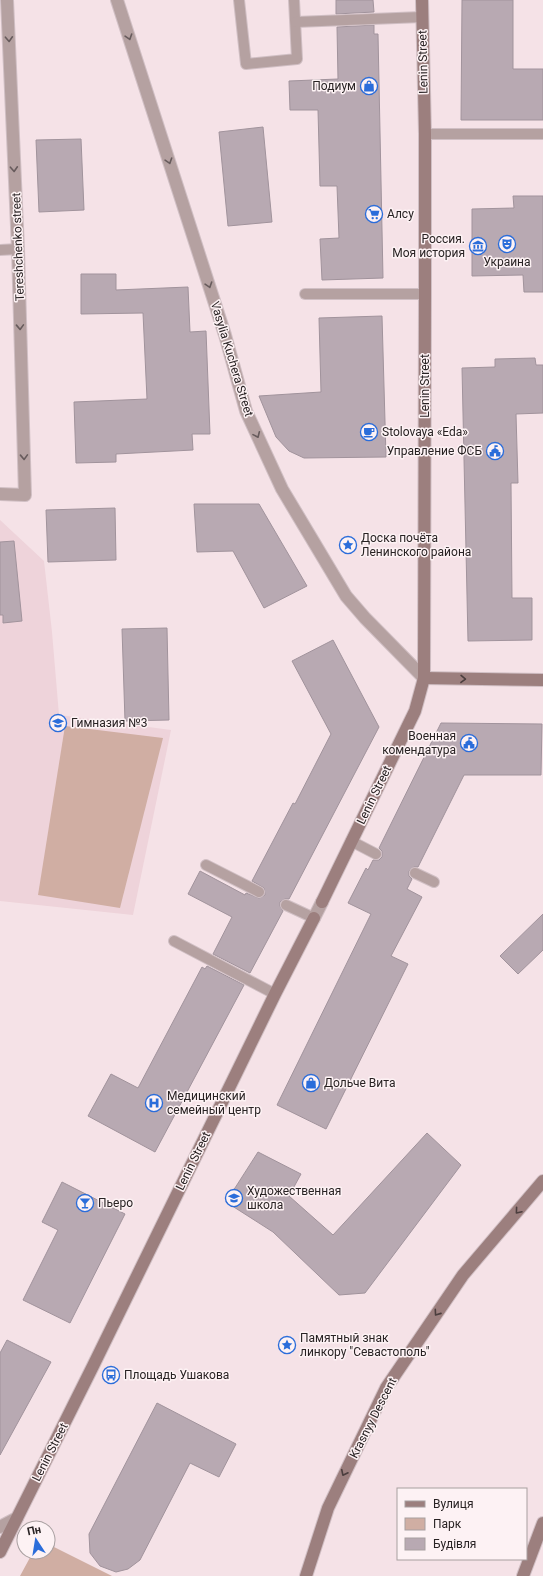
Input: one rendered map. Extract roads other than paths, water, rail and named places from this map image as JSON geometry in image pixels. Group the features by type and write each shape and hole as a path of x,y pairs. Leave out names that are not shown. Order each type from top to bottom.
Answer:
{"main road":[{"name":"Lenin Street","path":"322,902 415,711 424,678 425,134 422,0"},
{"path":"424,678 543,680"},
{"name":"Lenin Street","path":"0,1552 275,994 314,918"},
{"name":"Krasnyy Descent","path":"306,1576 328,1508 386,1388 463,1275 543,1181"},
{"path":"523,1576 543,1523"}],"street":[{"name":"Tereshchenko street","path":"0,494 25,495 18,249 7,0"},
{"name":"Vasylia Kuchera Street","path":"117,0 225,335 246,411 282,488 346,596 365,618 424,678"},
{"name":"Lenin Street","path":"314,918 322,902"},
{"path":"0,1527 17,1518"}],"lane":[{"path":"239,0 246,64 297,59 294,0"},
{"path":"296,22 422,17"},
{"path":"425,134 543,134"},
{"path":"0,250 18,249"},
{"path":"305,294 425,294"},
{"path":"351,842 376,854"},
{"path":"206,865 259,892"},
{"path":"415,873 434,882"},
{"path":"286,905 314,918"},
{"path":"174,941 275,994"}],"place":[{"name":"Подиум","path":"369,86"},
{"name":"Алсу","path":"374,214"},
{"name":"Украина","path":"507,244"},
{"name":"Россия. Моя история","path":"478,246"},
{"name":"Stolovaya «Eda»","path":"369,432"},
{"name":"Управление ФСБ","path":"495,451"},
{"name":"Доска почёта Ленинского района","path":"348,545"},
{"name":"Гимназия №3","path":"58,723"},
{"name":"Военная комендатура","path":"469,743"},
{"name":"Дольче Вита","path":"311,1083"},
{"name":"Медицинский семейный центр","path":"154,1103"},
{"name":"Художественная школа","path":"234,1198"},
{"name":"Пьеро","path":"85,1203"},
{"name":"Памятный знак линкору \"Севастополь\"","path":"287,1345"},
{"name":"Площадь Ушакова","path":"111,1375"}]}
